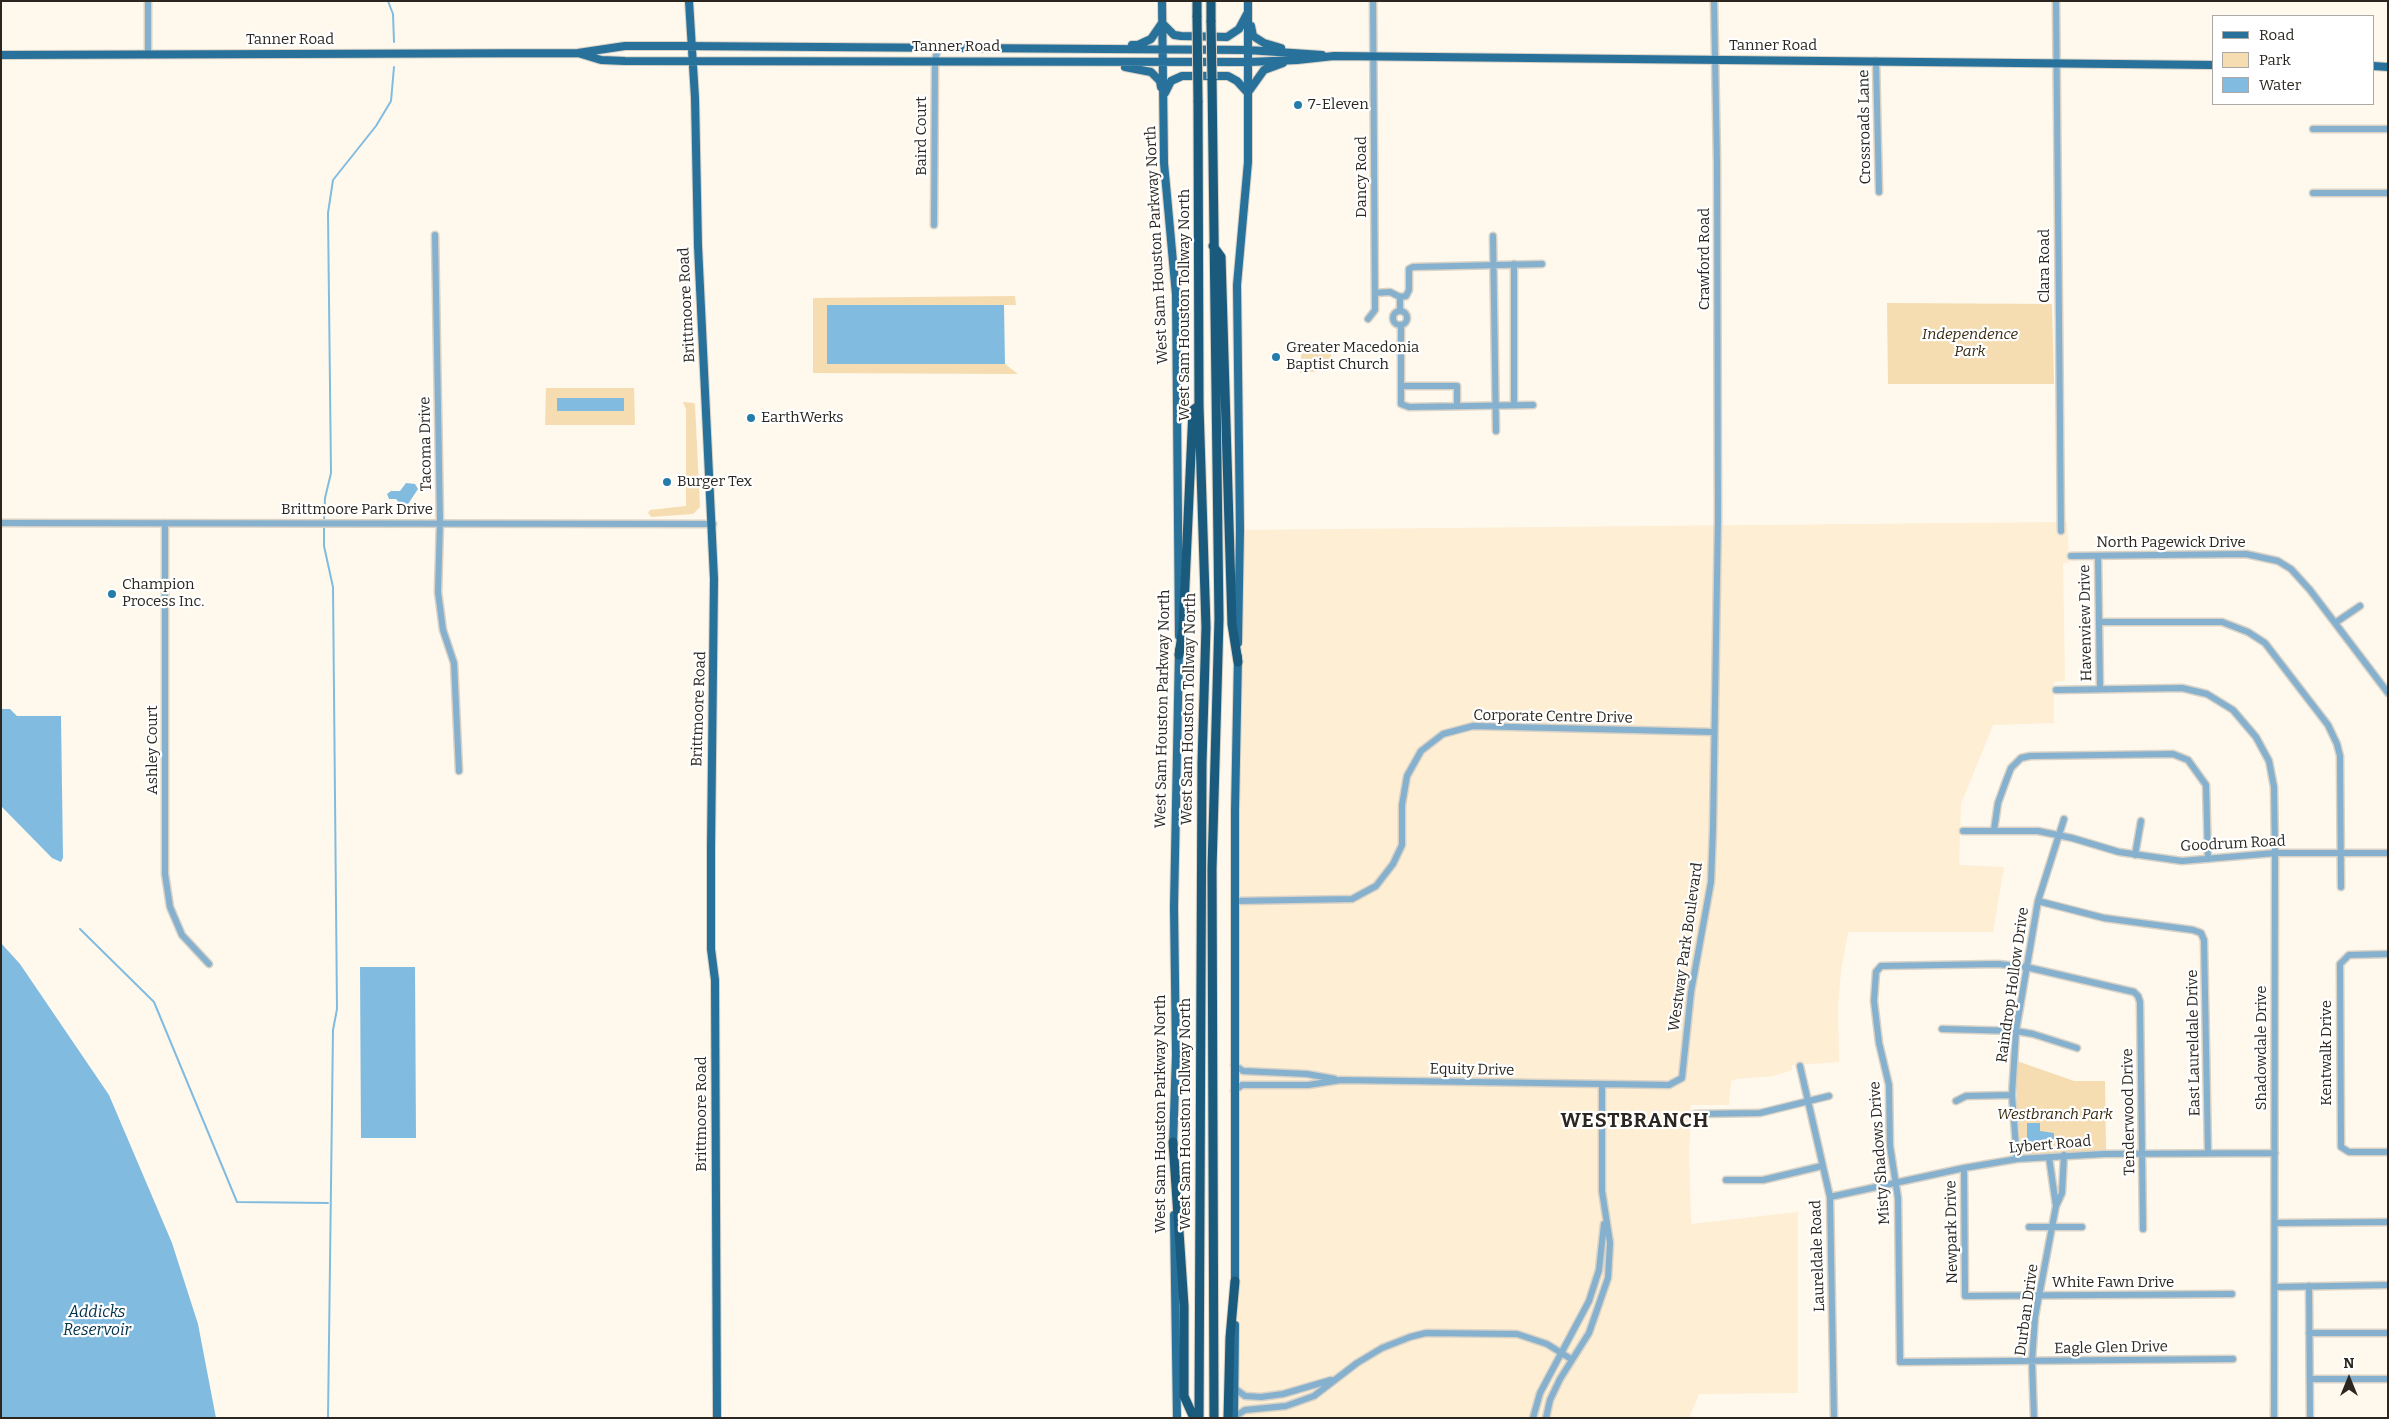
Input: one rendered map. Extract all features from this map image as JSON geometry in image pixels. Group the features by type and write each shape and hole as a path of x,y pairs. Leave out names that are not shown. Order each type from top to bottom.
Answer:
{"highway":[{"name":"West Sam Houston Tollway North","path":"1196,1 1199,406 1206,627 1202,763 1199,1418"},
{"name":"West Sam Houston Tollway North","path":"1211,1 1219,612 1212,860 1214,1418"},
{"path":"1213,246 1221,257 1232,624 1238,662"},
{"path":"1179,655 1183,628 1193,410 1199,406"},
{"path":"1173,1142 1184,1306 1184,1396 1194,1418"},
{"path":"1232,1418 1230,1338 1235,1280"}],"main road":[{"name":"Brittmoore Road","path":"689,1 695,98 698,254 713,524 715,654 711,783 711,929 716,980 717,1418"},
{"name":"West Sam Houston Parkway North","path":"1162,1 1164,163 1176,295 1179,655 1174,907 1176,1055 1173,1142 1177,1418"},
{"path":"1232,1418 1235,1280 1235,901 1240,521 1236,347 1237,285 1248,162 1248,1"},
{"path":"1105,49 1122,44 1138,45 1145,42 1151,39 1162,23 1174,34 1181,36 1227,37 1239,29 1248,12"},
{"path":"1248,12 1253,36 1298,56"},
{"name":"Tanner Road","path":"1,55 578,53 625,46 691,48 938,47 1248,50 1298,56 2212,64"},
{"name":"Tanner Road","path":"578,53 601,60 1248,62 1298,56"},
{"path":"1248,93 1253,82 1264,70 1298,56"},
{"path":"1081,62 1147,70 1160,81 1164,97"},
{"path":"2374,66 2388,67"},
{"path":"1164,97 1171,81 1182,76 1228,76 1237,81 1248,93"}],"street":[{"path":"148,1 148,55"},
{"name":"Dancy Road","path":"1368,320 1375,310 1373,1"},
{"name":"Crawford Road","path":"1714,1 1718,517"},
{"name":"Clara Road","path":"2056,1 2060,531"},
{"name":"Baird Court","path":"934,225 935,61 938,47"},
{"name":"Crossroads Lane","path":"1876,61 1879,192"},
{"path":"2313,129 2388,129"},
{"path":"2313,193 2388,193"},
{"name":"Tacoma Drive","path":"435,235 440,522 439,607 443,630 454,663 459,771"},
{"path":"1493,236 1496,431"},
{"path":"1514,264 1514,405"},
{"path":"1375,293 1390,292 1400,297 1406,296 1409,290 1409,269 1413,267 1542,264"},
{"path":"1400,297 1400,311 1407,317 1405,323 1401,325"},
{"path":"1400,311 1394,314 1393,319 1396,324 1401,325"},
{"path":"1401,325 1401,404 1409,407 1533,405"},
{"path":"1401,386 1456,386 1457,406"},
{"name":"Westway Park Boulevard","path":"1602,1085 1669,1085 1682,1078 1690,992 1710,882 1713,829 1713,732 1718,517"},
{"name":"Brittmoore Park Drive","path":"1,523 440,522 713,524"},
{"name":"Ashley Court","path":"165,524 165,874 170,907 182,935 209,964"},
{"name":"North Pagewick Drive","path":"2071,556 2246,554 2271,559 2291,569 2302,580 2388,693"},
{"name":"Havenview Drive","path":"2098,556 2100,689"},
{"path":"2335,623 2360,606"},
{"path":"2099,622 2222,622 2248,632 2264,643 2328,724 2337,744 2340,756 2341,888"},
{"name":"Shadowdale Drive","path":"2056,690 2182,688 2195,690 2217,699 2233,710 2243,721 2269,761 2274,787 2275,853 2276,1287 2274,1418"},
{"name":"Corporate Centre Drive","path":"1235,901 1352,899 1376,886 1393,864 1402,845 1402,805 1407,776 1421,751 1443,734 1473,726 1713,732"},
{"path":"1994,830 1998,803 2011,768 2021,758 2038,756 2174,754 2188,760 2206,785 2208,795 2208,859"},
{"name":"Raindrop Hollow Drive","path":"2017,1159 2012,1095 2016,1031 2038,901 2064,819"},
{"path":"2135,855 2141,821"},
{"name":"Goodrum Road","path":"1964,831 2038,831 2135,855 2182,861 2275,853 2388,853"},
{"name":"East Laureldale Drive","path":"2038,901 2104,918 2193,930 2201,933 2204,940 2208,1153"},
{"name":"Kentwalk Drive","path":"2388,954 2354,954 2345,957 2340,964 2340,1143 2343,1150 2349,1152 2388,1152"},
{"name":"Misty Shadows Drive","path":"1900,1362 1898,1198 1890,1146 1889,1085 1875,1022 1874,983 1876,972 1881,966 1902,965 1998,964 2026,967"},
{"name":"Tenderwood Drive","path":"2026,967 2134,992 2138,996 2140,1002 2143,1229"},
{"path":"1942,1029 2016,1031 2042,1036 2077,1048"},
{"name":"Equity Drive","path":"1234,1065 1242,1070 1307,1074 1341,1080"},
{"name":"Laureldale Road","path":"1800,1066 1830,1197 1834,1418"},
{"name":"Equity Drive","path":"1234,1090 1242,1085 1308,1084 1341,1080 1602,1085"},
{"path":"1546,1418 1550,1400 1571,1359 1589,1333 1608,1278 1610,1243 1602,1192 1602,1085"},
{"path":"1956,1100 1966,1096 2012,1095"},
{"path":"1695,1114 1760,1113 1829,1096"},
{"name":"Lybert Road","path":"1830,1197 1964,1168 2017,1159 2064,1155 2275,1153"},
{"name":"Durban Drive","path":"2056,1206 2062,1193 2064,1155"},
{"name":"Durban Drive","path":"2034,1418 2032,1361 2038,1296 2056,1206 2049,1156"},
{"path":"1726,1180 1763,1180 1822,1166"},
{"name":"Newpark Drive","path":"1964,1168 1965,1296"},
{"path":"1533,1418 1540,1393 1589,1301 1599,1270 1605,1216"},
{"path":"2276,1223 2388,1222"},
{"path":"2029,1227 2082,1227"},
{"path":"2276,1287 2388,1285"},
{"path":"2309,1286 2310,1418"},
{"name":"White Fawn Drive","path":"1965,1296 2232,1294"},
{"path":"1232,1418 1245,1410 1286,1406 1314,1396 1382,1348 1410,1336 1426,1333 1517,1334 1562,1352 1571,1359"},
{"path":"2309,1333 2388,1333"},
{"name":"Eagle Glen Drive","path":"1900,1362 2233,1359"},
{"path":"1234,1388 1245,1396 1283,1394 1337,1378"},
{"path":"2310,1379 2388,1379"}],"shaded area":[{"path":"2067,522 2069,563 2063,563 2065,681 2054,682 2054,723 1993,725 1961,804 1959,865 2004,867 1993,932 1848,932 1841,971 1838,1006 1839,1062 1792,1065 1792,1070 1774,1076 1737,1079 1731,1081 1729,1105 1691,1105 1689,1156 1691,1224 1798,1212 1798,1393 1699,1394 1689,1418 1234,1418 1240,530"}],"green space":[{"path":"1015,296 1016,305 827,305 827,364 1005,364 1018,374 813,373 813,298"},
{"name":"Independence Park","path":"1887,303 2052,304 2054,384 1888,384"},
{"path":"1302,342 1330,342 1332,370 1300,373"},
{"path":"546,388 634,388 635,425 545,425"},
{"path":"683,402 694,403 695,405 700,507 693,514 651,517 648,513 650,510 686,506 686,409"},
{"name":"Westbranch Park","path":"2017,1061 2074,1081 2105,1081 2106,1150 2027,1155 2022,1153 2017,1112"}],"water":[{"path":"827,305 1004,305 1005,364 827,364"},
{"path":"557,398 624,398 624,411 557,411"},
{"path":"406,483 415,484 418,489 408,504 403,507 396,499 389,499 387,494 391,491 400,491"},
{"path":"1,709 10,709 17,716 61,716 63,858 61,862 52,858 1,806"},
{"name":"Addicks Reservoir","path":"1,943 20,964 109,1095 172,1243 198,1324 216,1418 1,1418"},
{"path":"360,967 415,967 416,1138 361,1138"},
{"path":"2027,1123 2040,1123 2040,1131 2054,1133 2054,1141 2027,1142"}],"waterway":[{"path":"388,1 393,14 394,42"},
{"path":"324,521 325,498 331,473 328,213 333,180 376,126 391,101 394,67"},
{"path":"324,526 324,546 333,587 337,1009 333,1030 328,1418"},
{"path":"80,929 154,1002 237,1202 328,1203"}],"place":[{"name":"7-Eleven","path":"1298,105"},
{"name":"Greater Macedonia Baptist Church","path":"1276,357"},
{"name":"EarthWerks","path":"751,418"},
{"name":"Burger Tex","path":"667,482"},
{"name":"Champion Process Inc.","path":"112,594"}],"district":[{"name":"WESTBRANCH","path":"1635,1121"}]}
